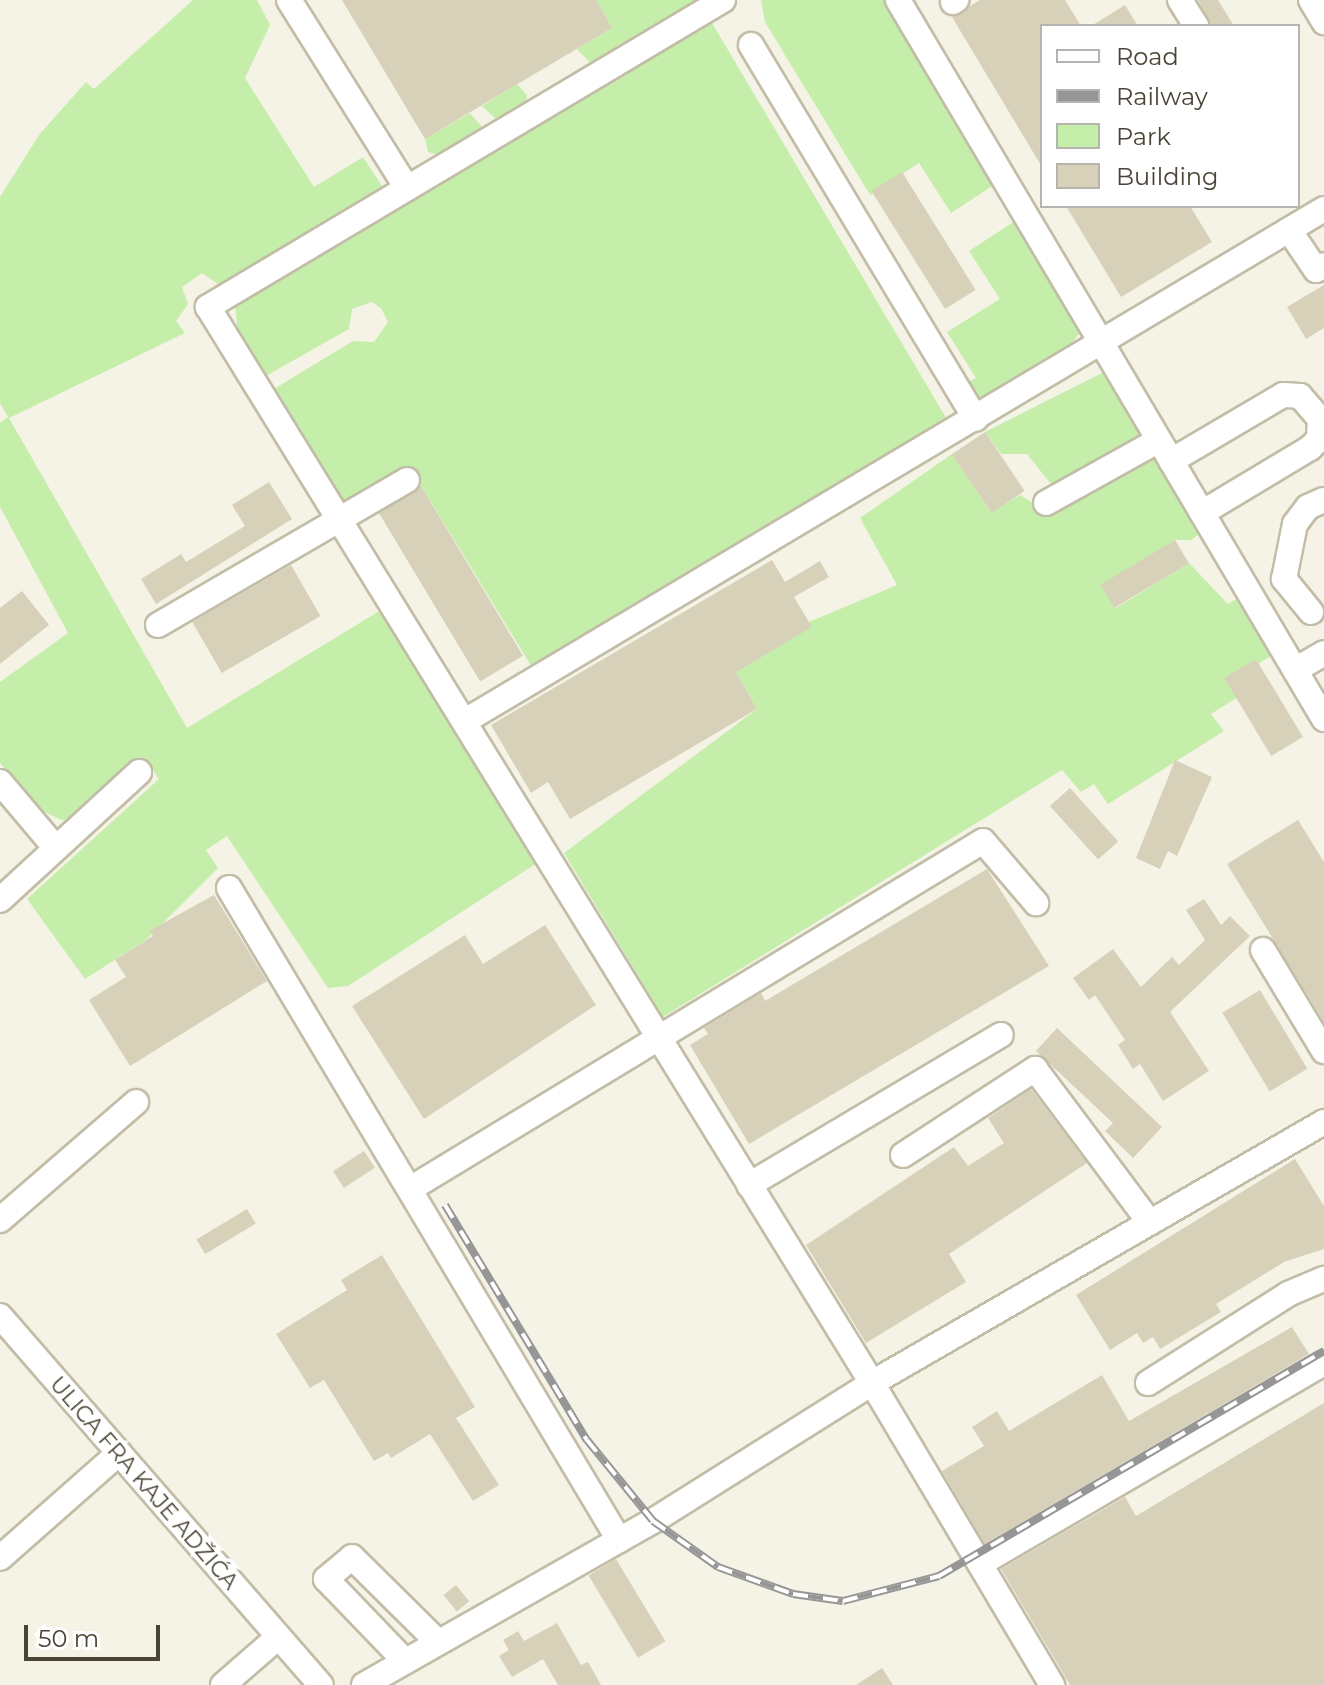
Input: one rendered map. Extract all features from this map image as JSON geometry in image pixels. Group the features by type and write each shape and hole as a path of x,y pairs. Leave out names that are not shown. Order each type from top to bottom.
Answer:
{"street":[{"path":"289,0 407,188"},
{"path":"898,0 1324,719"},
{"path":"1180,0 1195,24"},
{"path":"1311,0 1324,22"},
{"path":"714,2 208,307 872,1383 1052,1685"},
{"path":"751,45 976,419"},
{"path":"465,721 976,419 1305,214 1316,270 1324,265"},
{"path":"1171,461 1283,395 1300,396 1320,419 1319,439 1310,448 1202,513"},
{"path":"1046,503 1159,440"},
{"path":"158,625 407,480"},
{"path":"1311,612 1284,579 1295,524 1308,507 1324,500"},
{"path":"1295,670 1324,653"},
{"path":"0,900 139,772"},
{"path":"0,782 55,847"},
{"path":"410,1189 983,841 1036,903"},
{"path":"229,888 619,1540"},
{"path":"1263,950 1324,1051"},
{"path":"749,1185 1001,1035"},
{"path":"903,1155 1035,1069 1150,1223"},
{"path":"0,1220 136,1102"},
{"path":"364,1685 619,1540 872,1383 1324,1122"},
{"path":"1148,1383 1288,1294 1324,1279"},
{"name":"ULICA FRA KAJE ADŽIĆA","path":"0,1316 321,1685"},
{"path":"980,1564 1324,1363"},
{"path":"0,1558 119,1453"},
{"path":"405,1661 326,1579 352,1557 438,1642"},
{"path":"223,1685 277,1638"}],"green space":[{"path":"193,0 257,0 270,25 245,78 314,187 363,157 384,189 231,283 218,284 202,273 182,287 188,304 176,321 185,333 9,418 187,728 381,610 537,863 348,986 328,988 227,836 206,850 218,868 146,940 85,979 27,899 159,779 144,757 71,819 61,820 41,810 0,763 0,682 68,633 0,507 0,423 8,417 0,403 0,197 39,135 86,82 94,89"},
{"path":"596,0 697,0 591,64 577,49 612,28"},
{"path":"761,0 887,0 997,183 951,213 919,163 870,195 765,22"},
{"path":"709,18 948,421 533,669 412,471 344,505 274,389 353,341 374,342 388,322 381,308 372,302 352,309 349,329 264,377 238,334 235,306 238,299"},
{"path":"517,84 527,95 526,102 498,121 482,106"},
{"path":"470,113 482,127 477,134 442,156 428,152 425,139"},
{"path":"1018,219 1075,311 1079,334 1071,344 978,399 964,384 976,378 947,332 1000,299 969,251"},
{"path":"1108,370 1145,436 1062,487 1050,483 1027,454 1001,454 985,432"},
{"path":"1155,453 1205,530 1191,540 1175,540 1102,586 1116,608 1189,563 1228,604 1243,595 1274,654 1228,683 1238,697 1211,714 1224,731 1108,804 1094,784 1081,792 1062,770 663,1017 564,853 757,709 736,672 809,622 897,585 860,518 952,454 991,513 1020,495 1048,512"}],"building":[{"path":"342,0 596,0 612,28 425,139"},
{"path":"980,0 1065,0 1080,24 1040,24 1040,164 952,17"},
{"path":"1198,0 1218,0 1233,24 1211,24"},
{"path":"1125,5 1137,24 1094,24"},
{"path":"902,172 976,290 945,309 871,191"},
{"path":"1067,208 1191,208 1212,242 1121,297"},
{"path":"1324,285 1324,328 1306,339 1287,307"},
{"path":"985,432 1025,491 992,513 952,454"},
{"path":"269,482 292,519 156,604 141,579 181,554 186,562 245,526 232,505"},
{"path":"421,486 523,656 480,681 378,512"},
{"path":"1175,540 1189,563 1114,608 1100,585"},
{"path":"772,560 785,582 820,561 829,577 794,597 812,627 736,672 757,709 570,819 548,782 531,793 491,725"},
{"path":"291,565 320,616 222,673 192,622"},
{"path":"22,591 49,625 0,664 0,608"},
{"path":"1256,659 1303,737 1271,756 1224,678"},
{"path":"1175,760 1212,777 1177,856 1168,851 1160,869 1136,858"},
{"path":"1070,788 1118,842 1098,860 1050,806"},
{"path":"1298,820 1324,862 1324,1022 1227,864"},
{"path":"987,869 1049,966 749,1144 690,1045 708,1034 704,1028 761,993 765,1001"},
{"path":"214,895 267,981 130,1066 89,1000 126,977 115,960 153,936 149,931"},
{"path":"1204,899 1221,925 1230,916 1250,936 1170,1012 1209,1071 1163,1101 1140,1064 1133,1069 1118,1045 1125,1040 1095,995 1089,1000 1073,978 1113,949 1141,987 1172,957 1179,965 1205,940 1186,910"},
{"path":"545,925 596,1005 424,1119 352,1006 465,935 483,964"},
{"path":"1260,990 1307,1069 1270,1092 1222,1013"},
{"path":"1057,1028 1162,1127 1133,1158 1105,1131 1113,1123 1036,1051"},
{"path":"1031,1089 1087,1163 949,1254 966,1282 866,1343 806,1245 954,1147 968,1166 1004,1143 988,1118"},
{"path":"364,1151 375,1168 344,1188 333,1171"},
{"path":"1295,1159 1324,1206 1324,1249 1284,1262 1216,1304 1221,1312 1160,1349 1153,1337 1143,1343 1137,1333 1110,1350 1076,1295"},
{"path":"247,1209 256,1224 205,1254 196,1239"},
{"path":"382,1255 475,1407 456,1418 499,1485 473,1501 430,1434 391,1458 388,1453 374,1461 324,1380 310,1388 276,1334 347,1290 341,1280"},
{"path":"1292,1327 1309,1354 985,1544 942,1471 984,1446 972,1427 997,1411 1009,1431 1102,1375 1129,1421"},
{"path":"1324,1403 1324,1685 1070,1685 1001,1569 1125,1497 1136,1516"},
{"path":"616,1559 665,1641 638,1658 589,1575"},
{"path":"456,1585 469,1601 457,1611 444,1595"},
{"path":"557,1623 581,1665 588,1662 601,1685 558,1685 543,1659 512,1677 499,1656 509,1650 503,1640 518,1631 524,1641"},
{"path":"882,1668 893,1685 856,1685"}],"railway":[{"path":"445,1205 587,1440 653,1521 718,1567 793,1594 843,1601 939,1576 1324,1351"}]}
